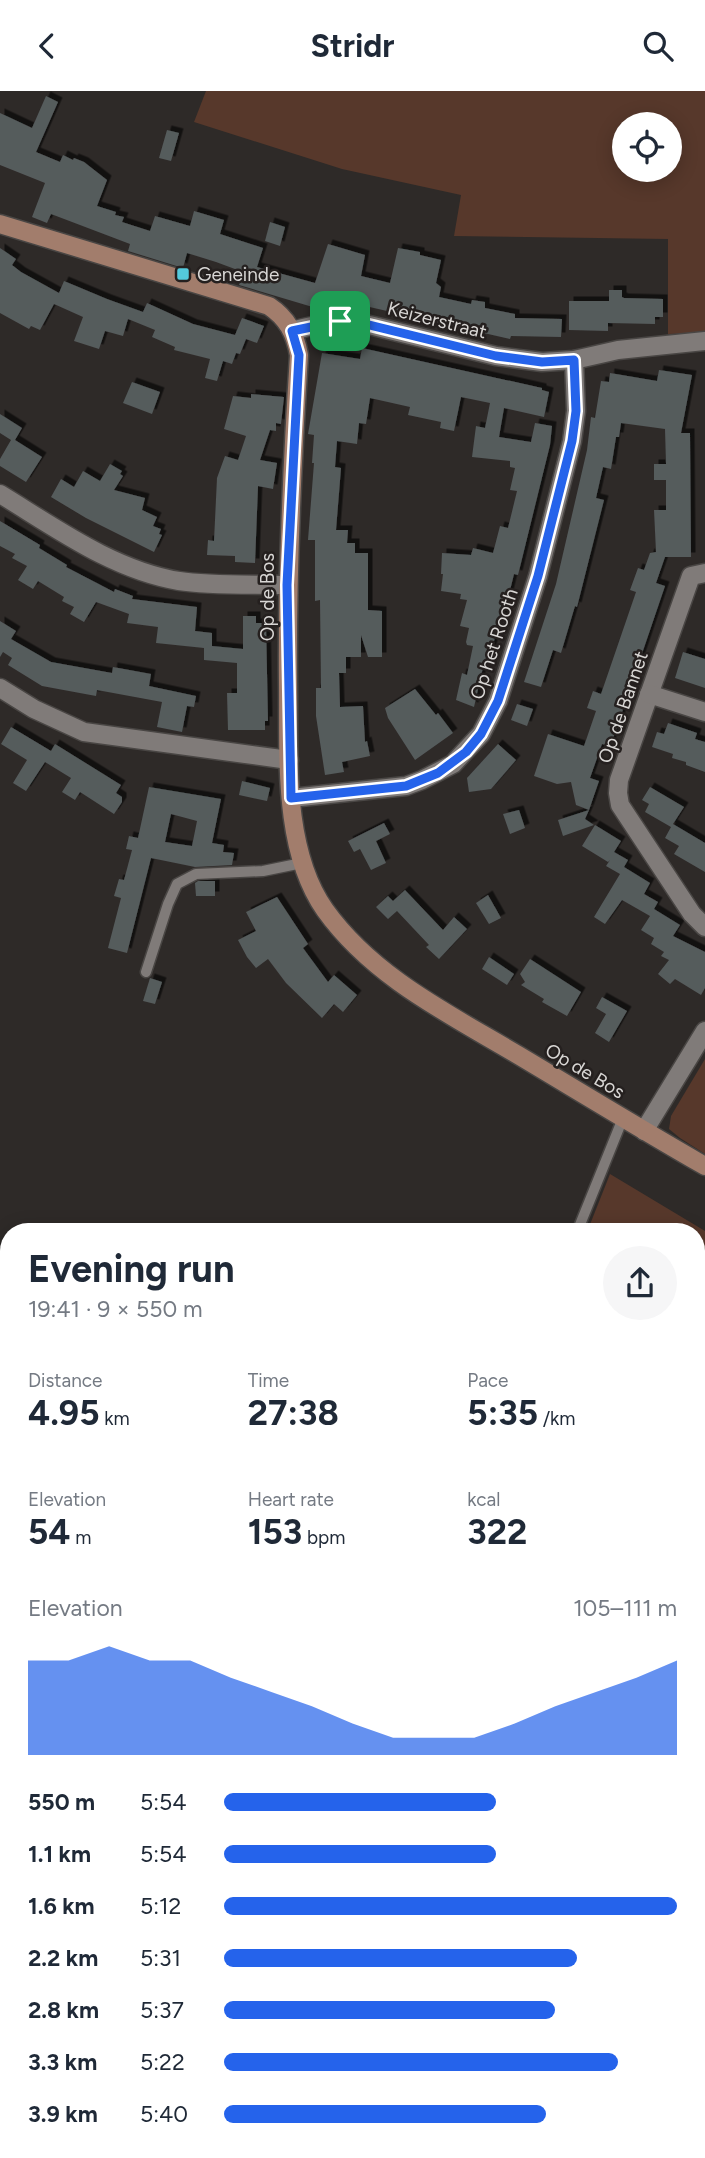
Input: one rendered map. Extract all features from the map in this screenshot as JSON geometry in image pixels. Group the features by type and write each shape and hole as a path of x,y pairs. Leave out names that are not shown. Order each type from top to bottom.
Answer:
{"street":[{"path":"0,224 269,306 286,320 292,331"},
{"name":"Keizerstraat","path":"292,331 340,321 357,322 496,356 542,362 574,360 618,350 705,341"},
{"name":"Op de Bos","path":"292,331 299,355 287,585 291,798 302,863 324,908 362,950 398,982 705,1166"},
{"name":"Op het Rooth","path":"291,798 406,786 453,764 481,734 498,701 554,516 572,441 576,411 574,360"},
{"path":"0,494 117,562 146,573 180,582 287,585"},
{"name":"Op de Bannet","path":"705,573 691,576 620,780 618,793 620,805 692,914 705,927"},
{"path":"0,688 34,709 84,732 289,760"},
{"path":"649,694 705,712"},
{"path":"644,1131 705,1031"}],"lane":[{"path":"146,972 177,884 196,874 263,871 302,863"},
{"path":"581,1223 623,1118"}],"shaded area":[{"path":"206,91 705,91 705,333 668,334 668,239 454,236 461,195 342,169 194,122"},
{"path":"705,1059 705,1154 669,1129 671,1116"},
{"path":"610,1174 692,1223 591,1223"}],"building":[{"path":"46,96 58,102 36,152 60,162 63,155 73,160 74,158 84,162 107,180 97,206 124,217 122,222 150,231 155,216 190,226 194,211 224,220 220,234 263,248 257,267 315,283 328,244 365,255 361,276 390,283 398,248 420,252 420,255 441,260 436,283 441,287 439,297 471,304 472,300 485,302 485,308 515,314 515,318 562,319 561,337 511,336 510,339 330,298 326,311 239,285 243,272 216,262 187,253 183,268 128,251 130,244 51,214 47,223 32,217 45,183 0,165 0,113 32,128"},
{"path":"167,130 179,133 171,161 159,158"},
{"path":"270,222 285,227 280,246 265,241"},
{"path":"0,248 16,259 12,265 21,272 59,293 64,281 143,312 147,303 193,324 235,335 242,318 264,326 257,343 246,339 232,364 223,361 217,381 205,378 210,359 174,350 175,347 152,337 155,330 128,319 123,336 105,331 99,349 74,341 83,317 54,304 40,330 31,326 29,329 0,313"},
{"path":"609,290 622,290 624,298 663,299 663,317 655,317 655,324 608,323 608,331 569,330 569,301 609,301"},
{"path":"362,348 542,388 549,392 544,417 504,408 499,437 531,442 535,423 552,426 550,445 518,575 514,574 488,664 484,663 474,707 456,700 462,673 467,675 473,646 467,645 466,642 469,628 460,626 467,600 460,599 461,594 441,591 442,553 471,555 473,548 493,553 500,526 508,528 517,491 510,490 515,468 510,467 510,461 472,457 476,426 485,428 490,403 461,397 454,431 440,428 441,422 408,415 410,407 370,398 366,424 359,423 357,444 337,441 335,467 341,468 336,530 348,530 347,543 355,543 355,553 368,553 368,610 382,611 382,657 368,657 361,635 361,657 346,657 346,673 339,673 340,707 363,706 365,742 367,741 370,756 342,762 344,772 325,775 316,716 316,688 321,688 320,600 315,601 315,540 308,540 314,435 308,434 322,353 360,359"},
{"path":"659,370 692,375 681,433 690,433 691,557 665,557 656,583 665,586 610,746 602,744 590,778 599,781 589,810 576,805 571,782 557,784 534,776 548,734 584,746 596,711 587,708 593,691 601,694 636,592 630,590 638,568 644,570 650,553 656,552 654,510 666,510 666,480 654,480 654,464 666,464 665,429 621,423 611,469 603,467 596,498 604,500 577,607 575,606 561,653 553,650 541,687 524,682 556,584 587,450 591,417 595,418 601,381 609,382 610,373 657,381"},
{"path":"132,382 160,392 152,414 123,403"},
{"path":"251,394 284,397 281,424 276,423 276,431 270,430 260,460 277,463 273,489 258,486 255,563 235,562 235,556 207,555 208,540 214,541 217,478 225,456 238,460 246,436 224,429 233,396 251,398"},
{"path":"0,414 22,428 15,440 42,457 26,482 0,466 0,459 11,440 0,433"},
{"path":"110,464 122,471 120,474 123,476 114,490 145,498 142,510 157,517 153,526 161,529 159,534 162,535 154,552 51,497 61,479 74,487 83,471 100,481"},
{"path":"0,521 40,545 39,548 67,565 66,567 114,592 115,589 133,596 132,599 197,607 195,631 212,633 212,646 243,649 243,616 256,616 256,623 266,623 268,721 265,721 265,730 228,730 227,693 237,693 237,663 204,660 204,648 156,643 158,627 127,623 129,614 96,602 84,622 70,614 74,607 62,601 64,597 38,581 33,589 18,580 27,566 12,558 15,554 0,546"},
{"path":"0,621 16,631 11,639 51,662 112,673 113,667 151,674 149,686 196,696 194,707 187,706 182,732 157,727 162,702 97,690 96,696 42,686 8,665 12,658 3,652 0,657"},
{"path":"683,652 705,659 705,688 675,678"},
{"path":"415,689 453,733 415,760 388,718 385,708"},
{"path":"517,704 533,709 527,726 511,720"},
{"path":"668,723 697,733 695,739 705,742 705,772 672,758 673,754 652,747 657,732 664,734"},
{"path":"11,727 51,751 55,744 121,785 116,793 122,797 122,802 114,814 80,792 75,800 62,792 71,778 45,762 26,791 13,783 27,760 1,744"},
{"path":"498,744 516,760 491,789 469,792 467,778"},
{"path":"242,781 270,788 267,801 239,795"},
{"path":"149,787 221,799 212,843 224,845 223,852 234,853 232,865 195,867 151,858 127,953 108,948 121,898 114,896 119,879 124,880 132,850 126,849 129,836 138,838","holes":["171,814 197,821 192,846 165,842"]},
{"path":"650,787 684,807 673,824 705,843 705,872 674,854 679,846 665,838 671,827 645,812 649,804 642,800"},
{"path":"519,810 525,828 510,834 503,814"},
{"path":"589,810 585,819 594,825 563,836 558,820"},
{"path":"384,823 390,834 376,841 386,863 371,870 360,849 354,852 348,841"},
{"path":"595,825 621,841 614,852 628,860 624,867 650,883 644,894 658,902 654,909 680,925 673,936 705,952 705,988 701,995 675,979 670,984 658,974 669,960 661,956 664,952 651,944 654,938 641,930 650,916 622,900 605,924 594,917 620,874 606,866 610,860 608,862 582,846"},
{"path":"215,881 215,896 196,896 195,883"},
{"path":"405,890 443,930 454,917 467,929 439,959 397,911 388,919 376,907 388,896 393,901"},
{"path":"488,895 501,918 489,924 476,903"},
{"path":"277,897 308,944 303,948 328,982 334,975 357,995 343,1012 334,1004 322,1018 286,983 268,959 256,968 247,957 238,940 256,931 246,912"},
{"path":"489,957 514,974 507,985 482,969"},
{"path":"530,959 581,992 567,1016 542,1002 544,999 521,985 525,982 520,974"},
{"path":"150,978 162,982 155,1004 143,1001"},
{"path":"602,997 627,1011 609,1042 595,1033 606,1014 596,1008"}],"place":[{"name":"Geneinde","path":"183,274"}],"route":[{"path":"340,321 357,322 496,356 542,362 574,360 576,411 572,441 538,576 498,701 481,734 453,764 406,786 291,798 287,585 299,355 292,331 340,321"}]}
